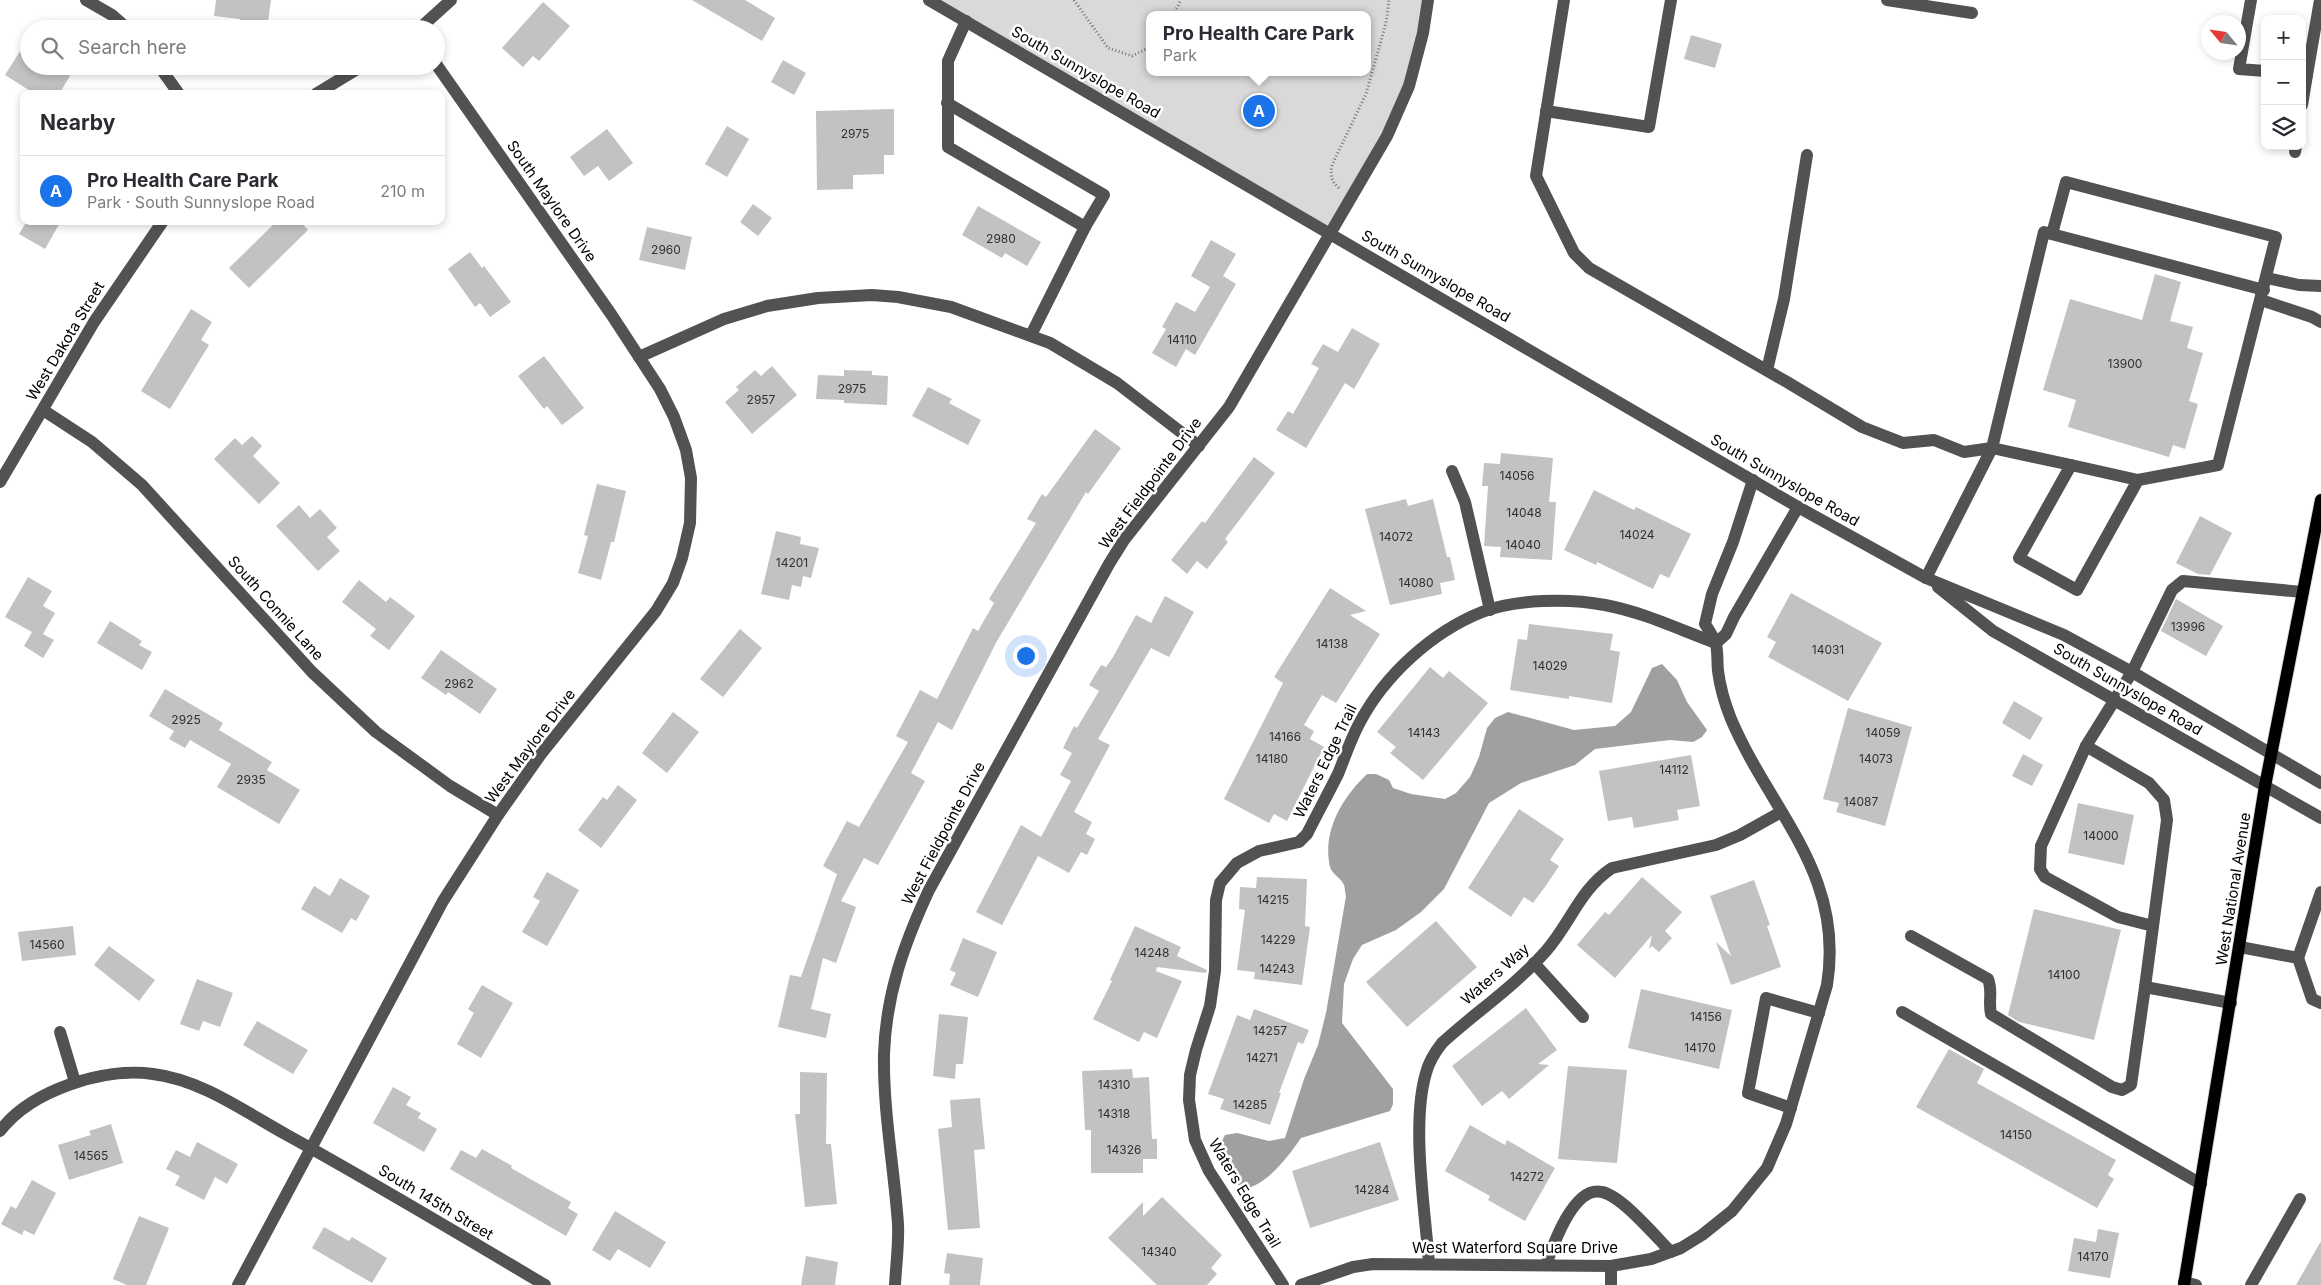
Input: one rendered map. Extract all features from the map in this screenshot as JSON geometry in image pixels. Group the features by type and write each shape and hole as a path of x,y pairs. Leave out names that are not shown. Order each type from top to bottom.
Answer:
{"main road":[{"name":"West National Avenue","path":"2188,1284 2201,1184 2265,786 2321,500"}],"street":[{"path":"86,0 118,20"},
{"path":"429,20 451,0"},
{"name":"West Fieldpointe Drive","path":"895,1285 898,1226 885,1100 884,1053 892,991 906,939 929,890 1108,564 1124,540 1228,407 1254,366 1329,232 1346,208 1387,136 1409,86 1423,32 1428,0"},
{"path":"1564,0 1536,176 1574,253 1589,268 1862,427 1903,443 1934,440 1964,452 1992,448 2138,480 2218,465 2276,237 2066,182 2052,234"},
{"path":"1546,111 1649,127 1671,0"},
{"path":"1887,0 1972,13"},
{"path":"2251,0 2239,69 2261,71"},
{"path":"2306,70 2320,0"},
{"name":"South Sunnyslope Road","path":"933,1 1798,507 1926,578 2064,635 2132,672 2321,783"},
{"path":"966,21 948,61 948,147 1086,227"},
{"path":"165,75 176,90"},
{"path":"323,90 347,75"},
{"name":"South Maylore Drive","path":"444,75 639,357"},
{"path":"947,103 1104,195 1031,335"},
{"path":"1767,370 1784,299 1807,155"},
{"name":"West Dakota Street","path":"0,482 94,322 160,225"},
{"path":"1926,578 1992,448 2044,232 2264,289 2321,322"},
{"path":"2264,289 2299,285 2321,286"},
{"path":"639,357 724,319 767,306 818,298 898,297 951,307 1050,343 1117,383 1199,446"},
{"name":"West Maylore Drive","path":"238,1285 443,901 498,814 541,754 656,611 673,583 682,558 690,523 692,493 686,450 674,417 660,389 639,357"},
{"name":"South Connie Lane","path":"43,410 92,442 142,485 312,672 376,732 442,781 498,814"},
{"path":"2070,465 2019,558 2077,590 2138,480"},
{"path":"1452,471 1465,502 1490,610"},
{"name":"West Waterford Square Drive","path":"1301,1285 1353,1267 1373,1264 1612,1266 1651,1259 1671,1252 1702,1235 1732,1211 1752,1190 1767,1168 1790,1108 1819,1013 1830,962 1830,926 1826,904 1813,866 1750,758 1730,718 1718,671 1716,643 1705,624 1712,594 1733,542 1753,480"},
{"path":"1716,643 1726,634 1734,616 1798,507"},
{"name":"South Sunnyslope Road","path":"1926,578 1993,631 2321,818"},
{"path":"2153,926 2118,918 2045,877 2040,869 2041,846 2086,746 2132,672 2172,590 2183,581 2303,592"},
{"name":"Waters Edge Trail","path":"1283,1285 1209,1171 1195,1140 1189,1100 1190,1075 1210,1006 1215,971 1216,900 1220,883 1236,863 1259,851 1299,842 1306,834 1338,773 1360,721 1384,686 1399,669 1440,635 1458,623 1490,610 1540,601 1576,601 1605,605 1639,614 1716,643"},
{"path":"1911,936 1988,979 1993,990 1989,1004 1991,1014 2112,1087 2122,1090 2131,1085 2167,820 2164,800 2149,783 2086,746"},
{"name":"Waters Way","path":"1429,1263 1421,1158 1420,1102 1426,1073 1432,1056 1442,1043 1547,950 1580,899 1600,876 1612,868 1716,845 1740,835 1781,812"},
{"path":"2321,892 2298,958 2312,999 2321,1003"},
{"path":"2240,948 2298,958"},
{"path":"1534,963 1583,1017"},
{"path":"2145,987 2231,1003"},
{"path":"1790,1108 1748,1093 1766,998 1819,1013"},
{"path":"1902,1012 2201,1184"},
{"path":"60,1032 75,1082"},
{"name":"South 145th Street","path":"0,1131 22,1111 46,1094 75,1082 118,1073 153,1074 173,1078 204,1088 545,1285"},
{"path":"1546,1265 1554,1240 1574,1206 1586,1194 1595,1191 1603,1192 1618,1199 1671,1252"},
{"path":"2251,1285 2300,1199"},
{"path":"1611,1285 1612,1266"}],"path":[{"path":"1074,0 1108,48 1132,56 1146,49"},
{"path":"1339,188 1333,182 1330,174 1332,165 1366,94 1386,23 1389,0"}],"shaded area":[{"path":"929,0 1428,0 1409,86 1329,232"},
{"path":"1662,664 1677,680 1687,702 1707,730 1702,737 1693,742 1670,740 1595,749 1575,765 1521,783 1489,803 1444,889 1421,912 1396,930 1362,945 1353,959 1344,984 1342,1023 1393,1089 1393,1104 1390,1111 1301,1138 1269,1176 1253,1186 1244,1189 1232,1180 1217,1151 1225,1135 1237,1133 1269,1141 1285,1138 1304,1079 1318,1045 1326,1013 1346,896 1344,885 1330,867 1329,841 1336,816 1342,804 1358,783 1367,774 1376,774 1389,780 1393,788 1411,794 1445,799 1456,793 1470,777 1479,757 1487,728 1495,718 1508,712 1574,730 1615,726 1631,712 1652,668"}],"building":[{"path":"216,0 271,0 268,20 240,20 214,16"},
{"path":"692,0 745,0 775,18 762,41"},
{"path":"543,2 570,26 539,61 533,56 523,67 502,48"},
{"path":"1691,35 1722,44 1715,68 1684,59"},
{"path":"20,51 20,75 70,76 61,90 29,90 5,75"},
{"path":"783,60 806,73 794,95 771,82"},
{"path":"894,109 894,155 884,155 884,174 853,175 853,189 817,190 816,111"},
{"path":"727,126 749,139 727,177 705,164"},
{"path":"607,129 633,163 609,181 598,166 584,176 570,157"},
{"path":"753,204 772,218 758,236 740,222"},
{"path":"978,206 1041,242 1027,266 1005,253 1002,258 962,235"},
{"path":"25,225 59,225 45,249 19,234"},
{"path":"273,225 304,225 308,230 249,288 229,268"},
{"path":"647,227 692,237 685,270 639,260"},
{"path":"1211,240 1236,254 1223,276 1236,284 1195,355 1186,349 1176,367 1152,353 1166,329 1162,327 1176,302 1195,312 1210,287 1191,276"},
{"path":"470,252 482,268 484,266 511,302 490,317 480,303 475,307 448,269"},
{"path":"2155,274 2181,282 2170,321 2193,327 2187,348 2203,353 2189,401 2198,404 2185,449 2173,445 2169,457 2068,427 2076,400 2043,390 2070,299 2142,320"},
{"path":"191,309 212,322 201,340 209,345 170,409 141,391"},
{"path":"1352,328 1380,344 1354,389 1345,383 1306,448 1276,430 1288,411 1293,414 1319,368 1311,364 1323,344 1338,352"},
{"path":"544,356 584,408 562,425 547,406 544,409 518,376"},
{"path":"772,366 797,395 752,434 725,402 739,390 736,387 755,370 761,376"},
{"path":"844,370 872,371 872,375 888,376 887,405 844,403 844,400 816,399 818,375 844,376"},
{"path":"928,387 952,399 949,403 981,420 968,445 912,416"},
{"path":"1095,429 1121,448 1088,494 1086,492 1044,562 997,641 952,730 938,722 911,773 925,781 878,865 864,858 841,901 856,907 836,963 823,958 811,1009 831,1014 826,1038 778,1027 790,975 801,977 837,874 823,866 847,821 859,827 908,742 896,736 920,690 937,699 973,628 978,631 994,603 989,599 1036,523 1027,519 1042,494 1046,497"},
{"path":"252,436 262,446 253,456 280,483 259,504 214,459 235,438 242,445"},
{"path":"1501,453 1553,458 1549,502 1556,502 1552,560 1500,557 1501,547 1484,546 1488,486 1482,486 1484,463 1500,464"},
{"path":"1254,457 1275,473 1225,539 1228,542 1207,569 1197,561 1187,574 1171,560 1202,521 1205,523"},
{"path":"597,484 626,491 614,542 611,542 601,580 578,573 588,536 584,535"},
{"path":"1594,490 1634,510 1636,507 1691,534 1669,578 1660,574 1653,589 1597,562 1596,565 1564,550"},
{"path":"1406,499 1408,506 1433,499 1447,557 1450,557 1455,580 1440,583 1442,594 1390,605 1365,509"},
{"path":"299,505 310,518 320,509 337,528 327,537 340,551 318,571 276,526"},
{"path":"2200,516 2232,533 2210,575 2198,574 2176,563"},
{"path":"776,531 801,537 800,544 819,548 811,578 803,576 801,587 792,585 789,600 761,594"},
{"path":"28,577 52,591 43,606 55,613 43,634 54,640 43,658 24,646 32,632 5,617"},
{"path":"359,580 386,602 390,597 415,616 389,650 370,636 376,629 342,602"},
{"path":"1330,588 1366,611 1350,615 1380,634 1336,703 1322,695 1304,725 1314,731 1310,739 1324,747 1287,821 1274,814 1269,823 1224,799 1283,683 1274,677"},
{"path":"1791,593 1882,643 1848,701 1768,657 1776,642 1767,637"},
{"path":"1165,596 1194,612 1169,657 1151,648 1098,739 1110,745 1074,812 1092,822 1086,834 1095,839 1087,855 1081,852 1069,873 1038,856 1002,925 976,912 1021,825 1041,837 1071,781 1060,775 1072,753 1063,748 1074,726 1077,728 1099,691 1089,685 1101,665 1106,667 1113,657 1136,615 1151,623"},
{"path":"2176,599 2223,626 2206,656 2161,631"},
{"path":"110,621 142,641 139,645 152,652 142,670 97,643"},
{"path":"1529,624 1613,634 1610,650 1620,652 1612,703 1569,696 1569,699 1510,690 1518,639 1527,640"},
{"path":"740,629 762,648 723,697 700,679"},
{"path":"441,650 497,689 480,714 448,692 446,695 421,678"},
{"path":"1430,667 1443,678 1449,671 1488,703 1423,780 1390,753 1396,747 1377,732"},
{"path":"165,689 223,723 219,730 272,762 267,770 300,790 279,824 217,787 231,764 190,740 185,748 169,739 174,731 149,716"},
{"path":"2014,701 2043,718 2030,740 2002,723"},
{"path":"1848,708 1912,727 1885,826 1836,812 1839,803 1823,799"},
{"path":"673,712 699,732 667,773 642,753"},
{"path":"2023,754 2043,765 2032,786 2012,776"},
{"path":"1691,755 1700,806 1677,810 1679,820 1634,828 1632,817 1608,821 1599,771"},
{"path":"618,785 637,800 601,848 578,830 603,797 607,800"},
{"path":"2078,803 2134,815 2124,865 2068,853"},
{"path":"1519,809 1564,839 1550,860 1559,866 1547,884 1533,903 1524,897 1511,917 1468,888"},
{"path":"547,872 579,890 547,946 522,932 540,901 533,897"},
{"path":"1257,877 1307,879 1305,926 1310,927 1302,985 1254,979 1255,972 1237,970 1245,910 1239,909 1240,887 1256,888"},
{"path":"1642,877 1682,912 1665,931 1672,938 1659,952 1652,946 1649,949 1652,935 1615,978 1577,945 1605,912 1609,915"},
{"path":"340,878 370,896 356,921 351,918 342,933 301,909 314,886 330,896"},
{"path":"1754,880 1770,925 1767,926 1781,967 1731,985 1716,942 1731,956 1710,896"},
{"path":"2034,909 2121,930 2094,1040 2019,1022 2008,1015"},
{"path":"1436,921 1477,967 1407,1027 1366,982"},
{"path":"73,926 76,955 22,961 18,932"},
{"path":"1135,926 1181,947 1177,956 1207,970 1206,973 1157,967 1156,971 1182,981 1157,1038 1144,1032 1139,1042 1093,1019 1112,981 1110,980"},
{"path":"963,938 997,952 978,997 950,985 956,973 950,970"},
{"path":"109,946 155,980 139,1001 94,965"},
{"path":"197,979 233,993 220,1027 203,1021 199,1031 180,1024"},
{"path":"482,985 513,1003 481,1058 457,1044 474,1013 468,1009"},
{"path":"1641,989 1732,1010 1719,1069 1628,1048"},
{"path":"1526,1008 1557,1050 1538,1064 1549,1065 1509,1099 1502,1091 1482,1106 1452,1066"},
{"path":"1254,1009 1309,1030 1303,1044 1298,1042 1279,1093 1281,1093 1270,1125 1220,1109 1224,1099 1208,1094 1237,1015 1250,1020"},
{"path":"939,1014 968,1017 963,1064 956,1064 955,1079 933,1076"},
{"path":"257,1021 308,1050 293,1074 243,1045"},
{"path":"1949,1049 1984,1069 1977,1083 2116,1160 2108,1175 2114,1179 2097,1208 1916,1107"},
{"path":"1568,1066 1627,1070 1617,1163 1558,1159"},
{"path":"1132,1069 1133,1078 1149,1077 1152,1139 1157,1139 1157,1159 1143,1159 1143,1173 1091,1173 1091,1130 1085,1130 1082,1071"},
{"path":"800,1072 827,1073 826,1144 831,1144 837,1204 805,1207 795,1114 800,1114"},
{"path":"393,1087 411,1097 406,1105 421,1113 418,1118 437,1129 424,1152 373,1123"},
{"path":"980,1098 985,1149 974,1150 980,1228 948,1230 938,1129 952,1127 950,1100"},
{"path":"111,1124 123,1163 69,1180 58,1145 91,1135 89,1131"},
{"path":"1470,1125 1505,1145 1507,1140 1555,1168 1525,1221 1488,1200 1490,1196 1445,1171"},
{"path":"197,1142 238,1164 227,1184 215,1177 204,1200 175,1185 180,1176 166,1169 176,1150 190,1157"},
{"path":"1380,1142 1399,1200 1310,1228 1292,1171"},
{"path":"482,1149 571,1202 568,1208 578,1214 566,1236 450,1169 461,1150 476,1158"},
{"path":"32,1180 56,1193 34,1235 24,1230 22,1235 1,1224 11,1206 16,1209"},
{"path":"1162,1197 1222,1255 1211,1268 1217,1274 1207,1285 1157,1285 1108,1238 1143,1202 1143,1216"},
{"path":"615,1211 666,1242 650,1268 618,1249 610,1261 592,1250"},
{"path":"139,1216 169,1228 146,1285 127,1285 113,1279"},
{"path":"324,1227 349,1241 352,1237 387,1258 372,1283 312,1248"},
{"path":"2098,1229 2119,1233 2110,1278 2068,1271 2074,1238 2096,1242"},
{"path":"2321,1241 2321,1285 2296,1285"},
{"path":"947,1253 983,1258 980,1285 949,1285 950,1274 944,1273"},
{"path":"806,1256 838,1262 835,1285 801,1285"}],"place":[{"name":"Pro Health Care Park","path":"1259,111"}]}
